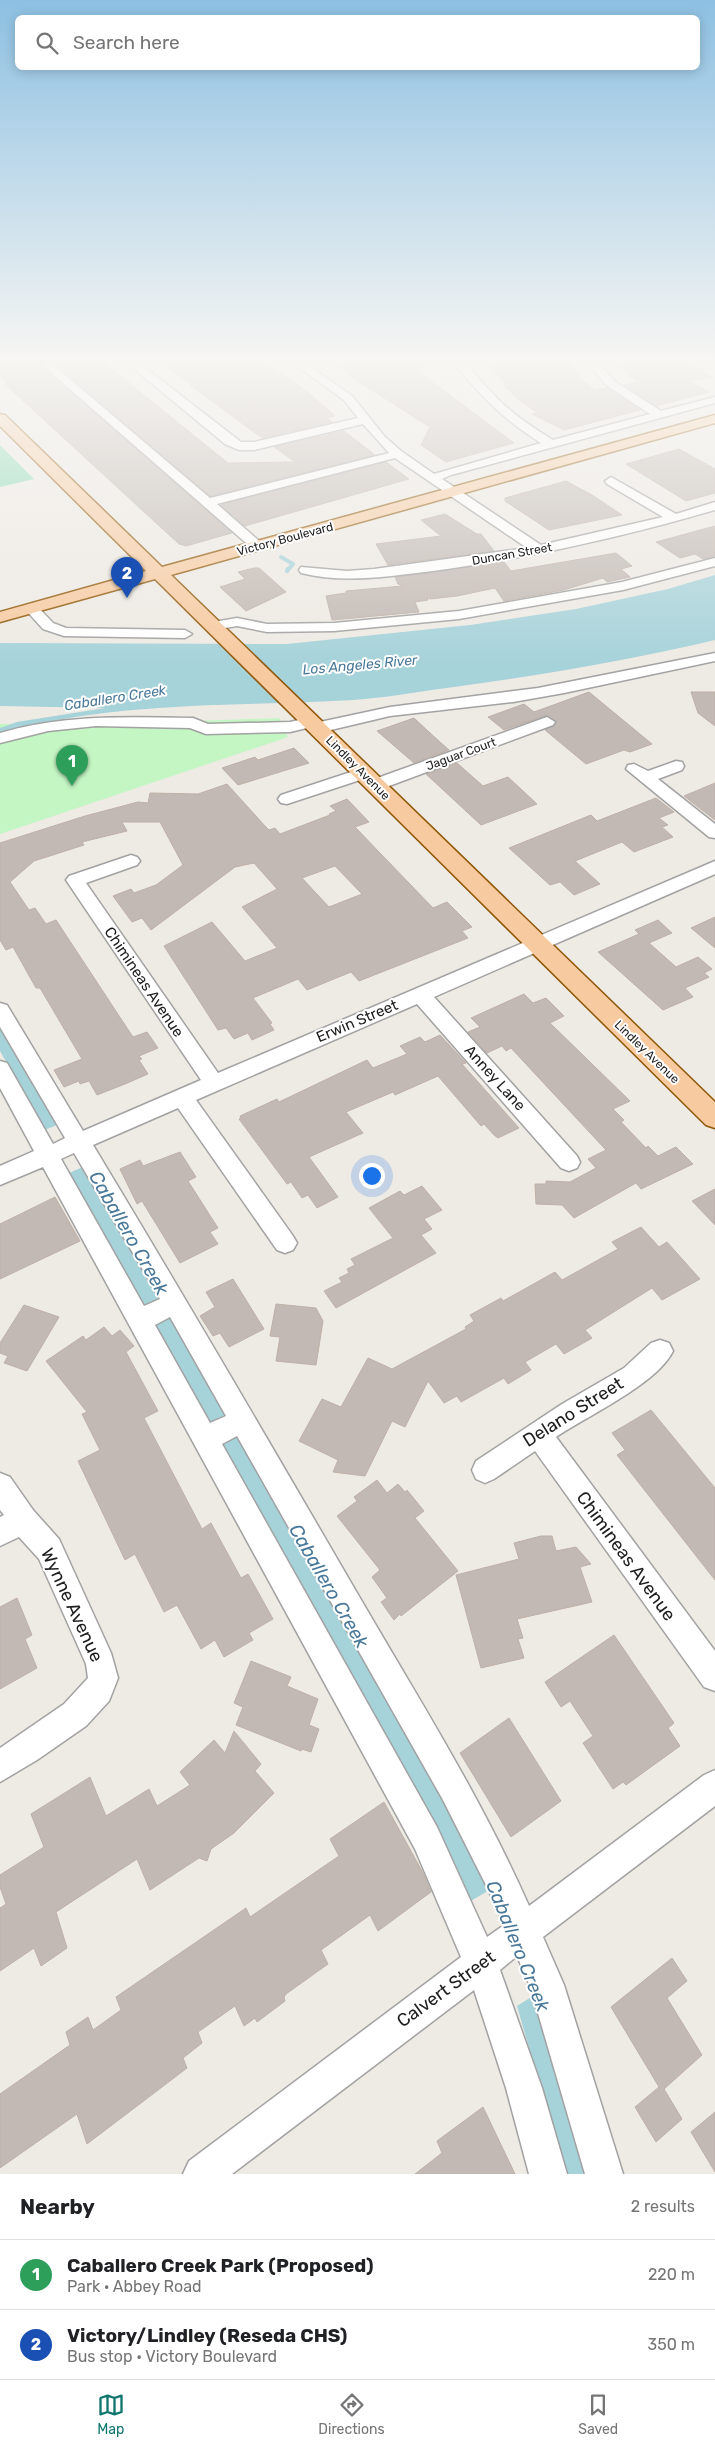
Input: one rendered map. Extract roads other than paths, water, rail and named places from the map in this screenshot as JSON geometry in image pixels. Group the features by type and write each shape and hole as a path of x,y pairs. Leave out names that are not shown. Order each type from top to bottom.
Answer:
{"main road":[{"name":"Lindley Avenue","path":"48,464 715,1118"},
{"name":"Victory Boulevard","path":"0,617 550,464"}],"street":[{"path":"162,464 258,546"},
{"path":"207,503 357,464"},
{"path":"414,464 539,550"},
{"path":"435,478 448,472 476,464"},
{"path":"611,481 674,518"},
{"name":"Duncan Street","path":"306,570 321,574 348,575 452,564 539,550 674,518 715,506"},
{"path":"215,628 237,622 267,628 334,627 459,614 623,586 715,562"},
{"path":"31,608 48,626 64,632 185,634"},
{"path":"0,738 23,730 78,721 193,723 206,729 290,726 514,696 627,677 715,657"},
{"name":"Jaguar Court","path":"287,799 369,779 482,740 547,722"},
{"path":"676,766 640,774 715,833"},
{"name":"Chimineas Avenue","path":"131,861 74,880 214,1083"},
{"name":"Erwin Street","path":"0,1176 715,867"},
{"name":"Anney Lane","path":"420,994 569,1162"},
{"path":"0,1010 143,1318 206,1440 426,1838 458,1902 504,1947 547,1985 604,2174"},
{"path":"0,1069 63,1149 172,1305 454,1789 504,1947 504,2022 548,2174"},
{"path":"182,1097 285,1243"},
{"path":"143,1318 172,1305"},
{"name":"Delano Street","path":"485,1470 513,1449 571,1412 633,1376 660,1351"},
{"path":"206,1440 241,1421"},
{"name":"Chimineas Avenue","path":"538,1434 715,1676"},
{"name":"Wynne Avenue","path":"0,1486 12,1526 49,1549 100,1663 102,1678 95,1694 83,1708 58,1728 0,1766"},
{"name":"Calvert Street","path":"202,2174 715,1786"}],"water":[{"path":"715,575 715,640 682,648 548,673 388,696 353,700 131,710 43,723 0,734 0,728 17,722 105,708 0,706 0,643 287,644 470,625 576,609 668,589"},
{"name":"Caballero Creek","path":"0,1026 164,1305 450,1806 541,1991 593,2174 565,2174 517,2006 433,1818 0,1051"}],"waterway":[{"path":"281,557 293,564 287,571 288,569"}],"place":[{"name":"Victory/Lindley (Reseda CHS)","path":"127,598"},
{"name":"Caballero Creek Park (Proposed)","path":"72,786"}],"water label":[{"name":"Los Angeles River","path":"360,665"}]}
